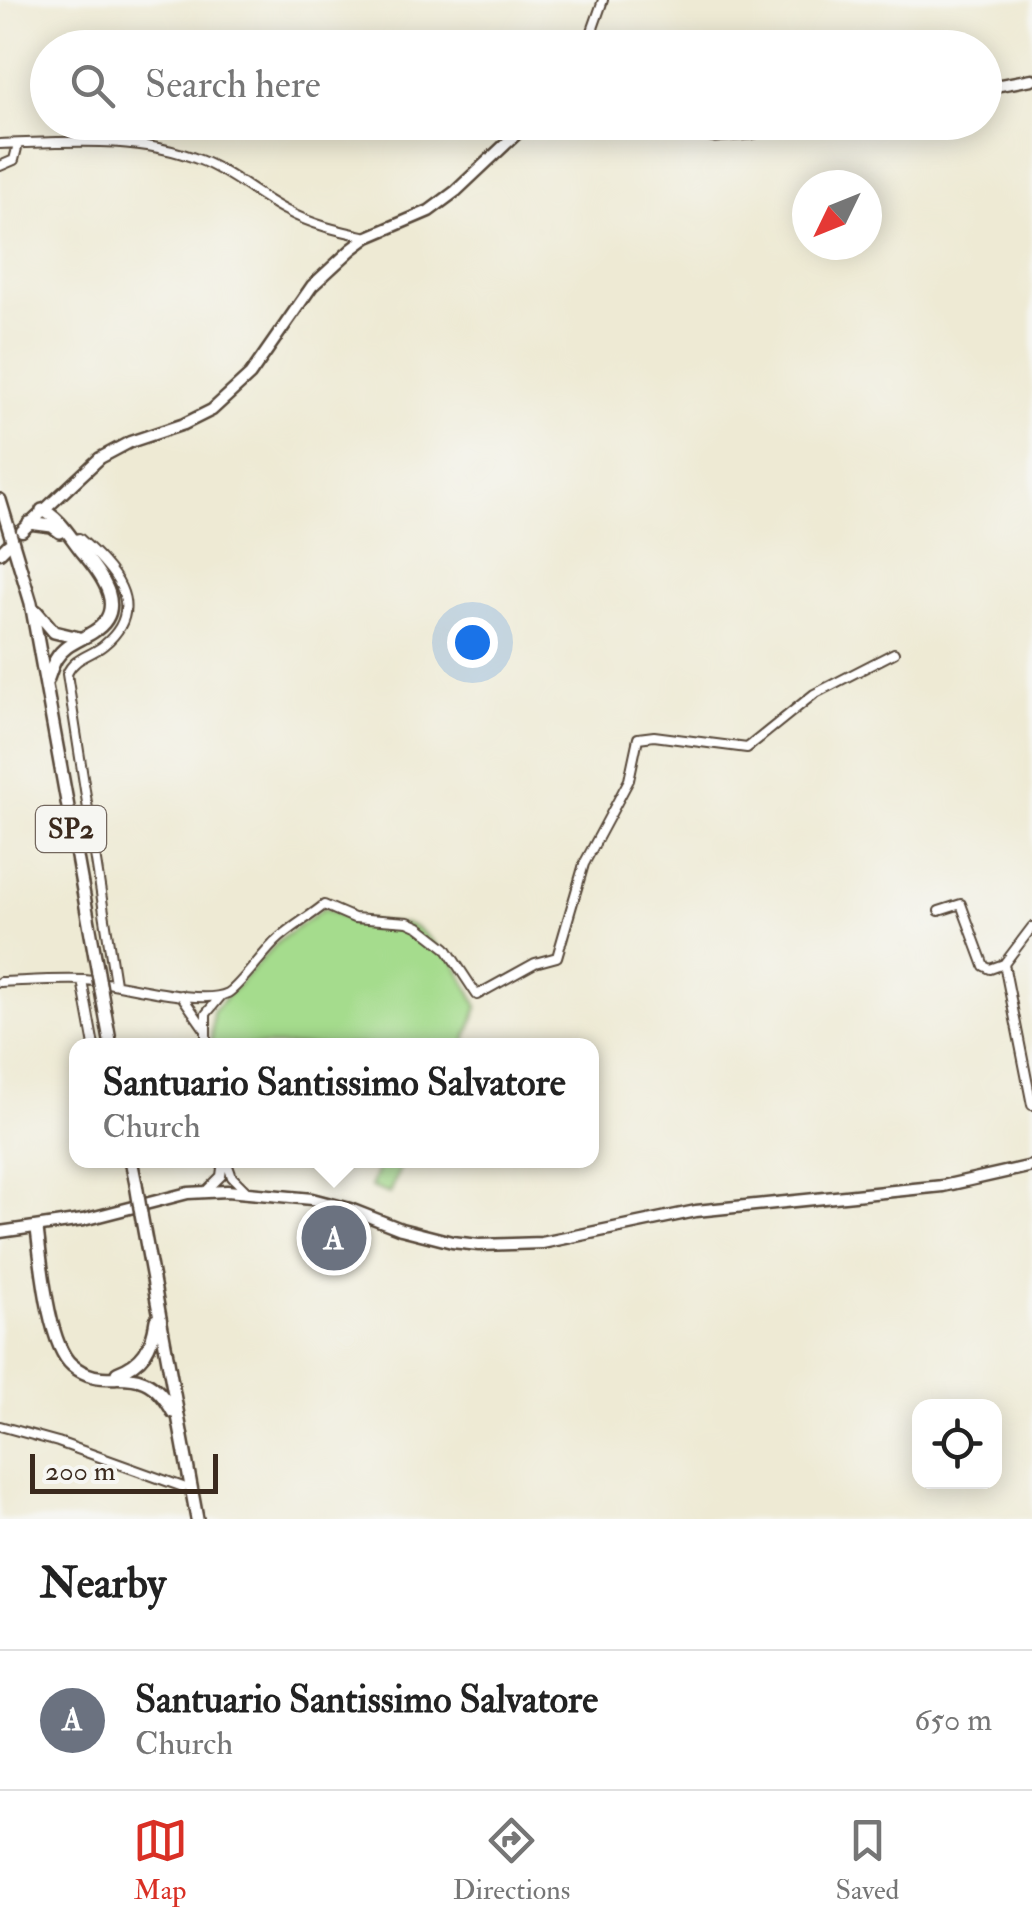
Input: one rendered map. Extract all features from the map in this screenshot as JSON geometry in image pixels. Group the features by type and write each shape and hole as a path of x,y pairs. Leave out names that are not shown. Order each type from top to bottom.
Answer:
{"main road":[{"path":"1002,85 1032,79"},
{"path":"25,527 116,448 212,410 250,375 312,286 368,238 428,210 456,191 510,140"},
{"path":"53,522 54,499"},
{"name":"SP2","path":"0,500 30,603 110,1038"},
{"path":"42,510 100,574 112,598 102,624 54,661 46,684"},
{"path":"25,527 53,522"},
{"path":"30,603 54,632 79,638"},
{"path":"0,1232 37,1229 172,1196 227,1191 312,1199 350,1208 428,1237 494,1245 558,1242 696,1211 943,1186 1032,1166"},
{"path":"133,1168 197,1519"},
{"path":"37,1229 56,1334 64,1355 80,1370 139,1378 156,1387 180,1427"},
{"path":"108,1376 132,1367 147,1353 153,1341 158,1304"}],"street":[{"path":"592,30 603,0"},
{"path":"0,144 130,143 174,150 219,169 288,212 318,225 368,238"},
{"path":"0,166 14,160 18,144"},
{"path":"72,540 79,538 110,566 125,601 123,618 115,634 76,661 67,674 115,983"},
{"path":"206,1014 278,939 324,905 354,918 408,922 419,927 446,948 476,994 535,963 557,957 584,864 629,780 638,738 654,736 747,748 814,694 894,653"},
{"path":"939,911 961,904 984,966 990,969 1004,964 1032,927"},
{"path":"1004,964 1032,1105"},
{"path":"82,980 93,1038"},
{"path":"0,982 82,980 180,995 221,995"},
{"path":"180,995 204,1028"},
{"path":"195,1011 201,995"},
{"path":"201,995 206,1014 205,1038"},
{"path":"206,1191 221,1176 223,1168"},
{"path":"228,1168 247,1192"},
{"path":"221,1176 227,1191"},
{"path":"227,1191 232,1177"},
{"path":"0,1426 58,1442 189,1491"}],"green space":[{"path":"324,908 354,921 417,928 454,961 478,1007 467,1038 211,1038 213,1011 280,940"},
{"path":"378,1168 400,1168 390,1194 371,1187"}],"place":[{"name":"Santuario Santissimo Salvatore","path":"334,1238"}]}
